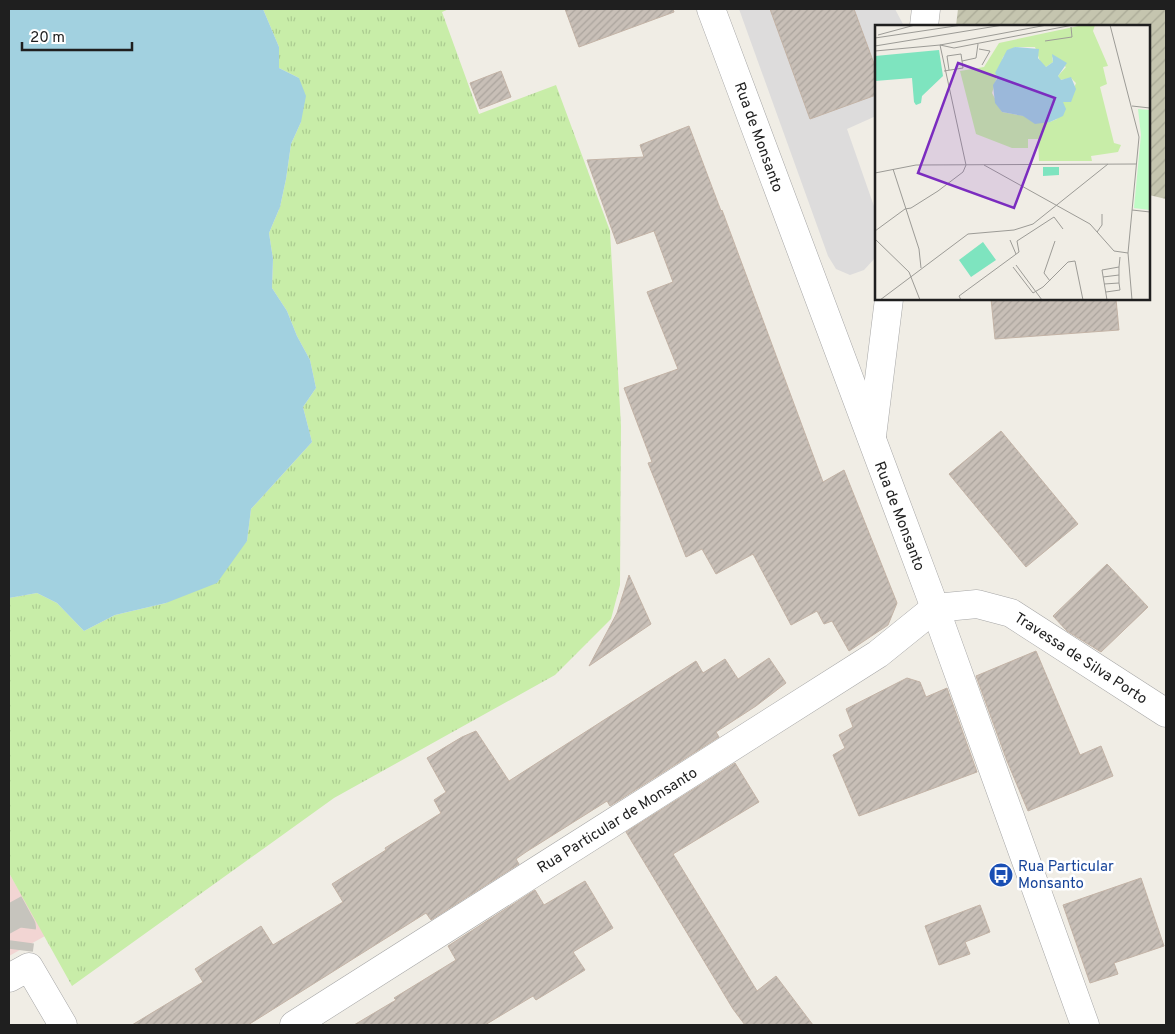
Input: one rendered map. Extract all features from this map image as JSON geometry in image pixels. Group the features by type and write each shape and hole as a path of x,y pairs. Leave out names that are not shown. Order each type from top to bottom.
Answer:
{"street":[{"name":"Rua de Monsanto","path":"711,9 934,608 1085,1025"},
{"path":"924,25 926,9"},
{"path":"871,440 889,300"},
{"name":"Travessa de Silva Porto","path":"934,608 976,604 1011,613 1166,713"},
{"name":"Rua Particular de Monsanto","path":"294,1025 878,654 934,608"},
{"path":"19,965 63,1025"}],"shaded area":[{"path":"739,9 895,9 903,25 875,25 875,116 847,129 875,209 875,258 864,270 850,275 836,269 828,256"},
{"path":"958,9 1166,9 1166,199 1150,195 1150,25 956,25"},
{"path":"9,873 45,936 9,956"}],"green space":[{"path":"263,9 449,9 442,12 479,114 556,85 610,231 621,426 620,585 611,619 555,675 334,798 72,986 9,873 9,598 37,593 57,603 84,631 115,615 166,603 247,541 251,509 312,442 303,407 316,388 310,360 297,336 287,311 272,288 273,259 269,233 280,207 291,144 301,122 299,78 279,68 279,47"}],"water":[{"path":"9,9 263,9 279,47 279,68 299,78 306,96 301,122 291,144 280,207 269,233 273,259 272,288 287,311 297,336 310,360 316,388 303,407 312,442 251,509 247,541 217,583 166,603 115,615 84,631 57,603 37,593 9,598"}],"building":[{"path":"565,9 673,9 674,12 579,47"},
{"path":"770,9 854,9 875,66 875,95 810,119"},
{"path":"501,71 511,97 480,109 470,83"},
{"path":"689,126 823,482 844,470 897,603 888,625 849,651 832,621 824,624 817,611 791,625 753,554 716,574 702,549 686,557 648,463 652,462 624,388 678,369 647,292 673,282 654,231 617,244 587,160 644,157 640,145"},
{"path":"991,300 1116,300 1119,330 995,339"},
{"path":"1001,431 1078,524 1026,567 949,474"},
{"path":"1107,564 1148,607 1101,652 1067,631 1053,616"},
{"path":"629,575 651,624 589,666 617,613"},
{"path":"1036,651 1080,755 1101,746 1113,776 1028,811 1007,761 976,676"},
{"path":"769,658 786,683 756,706 716,732 719,737 610,806 607,801 526,852 516,859 519,864 431,920 426,913 248,1025 132,1025 203,982 195,969 261,926 273,945 343,902 332,884 441,813 434,800 446,792 427,758 462,737 476,731 509,781 696,661 703,673 725,659 738,679"},
{"path":"907,678 920,682 926,697 947,688 977,772 859,816 833,755 845,748 839,735 853,727 846,709"},
{"path":"735,763 759,802 673,854 757,991 776,976 813,1025 745,1025 733,1009 626,832"},
{"path":"1141,878 1164,946 1114,963 1118,974 1090,983 1063,905"},
{"path":"585,881 613,928 573,952 585,970 536,1000 533,996 485,1025 354,1025 456,960 448,946 535,890 544,905"},
{"path":"980,905 990,932 965,942 970,954 939,965 925,926"}],"tunnel":[{"path":"9,903 22,927 19,950"}],"place":[{"name":"Rua Particular Monsanto","path":"1001,875"}]}
